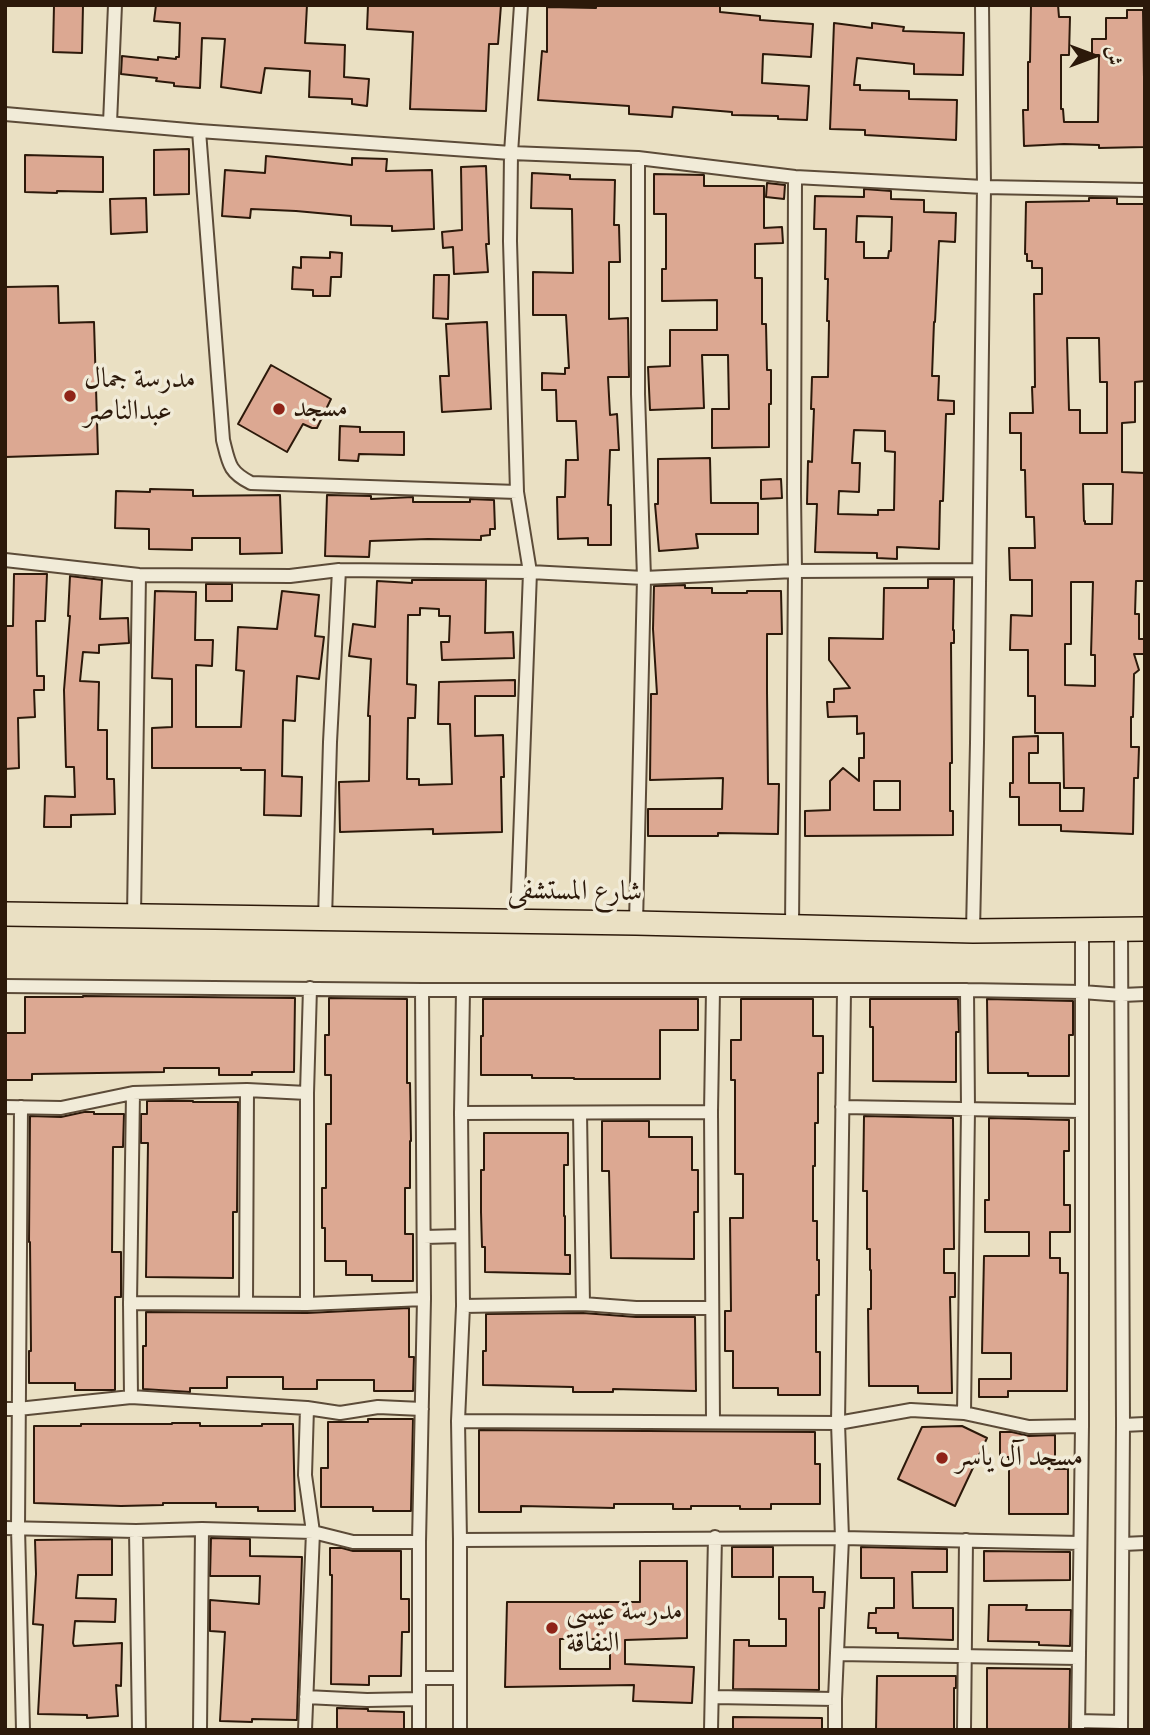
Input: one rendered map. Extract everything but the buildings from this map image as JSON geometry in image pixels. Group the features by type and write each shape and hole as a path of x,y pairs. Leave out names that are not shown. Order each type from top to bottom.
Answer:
{"highway":[{"name":"شارع المستشفى","path":"5,914 973,931 1145,929"}],"street":[{"path":"110,123 115,5"},
{"path":"517,921 530,572 517,492 510,241 511,153 521,5"},
{"path":"973,931 984,187 982,5"},
{"path":"5,114 511,153 638,158 795,177 984,187 1145,190"},
{"path":"199,131 223,440 229,463 237,476 251,483 517,492"},
{"path":"636,923 644,578 638,394 638,158"},
{"path":"792,926 795,177"},
{"path":"5,560 139,575 290,576 339,570 530,572 644,578 795,571 978,570"},
{"path":"325,919 339,570"},
{"path":"134,916 139,575"},
{"path":"1082,930 1082,1426 1078,1725 1121,1726 1121,929"},
{"path":"5,986 422,990 967,990 1145,994"},
{"path":"307,1304 310,988"},
{"path":"419,1730 419,1542 425,1299 422,990"},
{"path":"460,1730 458,1421 463,1306 463,990"},
{"path":"713,990 713,1421"},
{"path":"964,1413 967,990"},
{"path":"835,1730 842,1538 838,1423 844,991"},
{"path":"5,1107 61,1108 133,1093 247,1090 307,1093"},
{"path":"246,1303 247,1090"},
{"path":"131,1397 133,1093"},
{"path":"21,1107 11,1528 23,1730"},
{"path":"842,1107 1081,1111"},
{"path":"461,1113 711,1112"},
{"path":"580,1113 583,1304"},
{"path":"424,1237 462,1236"},
{"path":"130,1303 307,1304 425,1299"},
{"path":"463,1306 583,1304 636,1308 711,1308"},
{"path":"12,1409 131,1397 307,1408 340,1413 378,1407 422,1409"},
{"path":"304,1730 313,1532 304,1475 307,1408"},
{"path":"458,1421 838,1423 911,1410 964,1413 1029,1427 1082,1426"},
{"path":"1123,1425 1145,1424"},
{"path":"11,1528 313,1532 353,1542 419,1542"},
{"path":"200,1730 202,1529"},
{"path":"136,1531 139,1730"},
{"path":"460,1540 715,1537 1080,1543"},
{"path":"712,1730 715,1537"},
{"path":"964,1730 966,1540"},
{"path":"1123,1544 1145,1543"},
{"path":"838,1654 1078,1658"},
{"path":"419,1678 459,1678"},
{"path":"306,1697 419,1699"},
{"path":"713,1697 835,1699"}],"place":[{"name":"مدرسة جمال عبدالناصر","path":"70,396"},
{"name":"مسجد","path":"279,409"},
{"name":"مسجد آل ياسر","path":"942,1458"},
{"name":"مدرسة عيسى النفاقة","path":"552,1628"}]}
